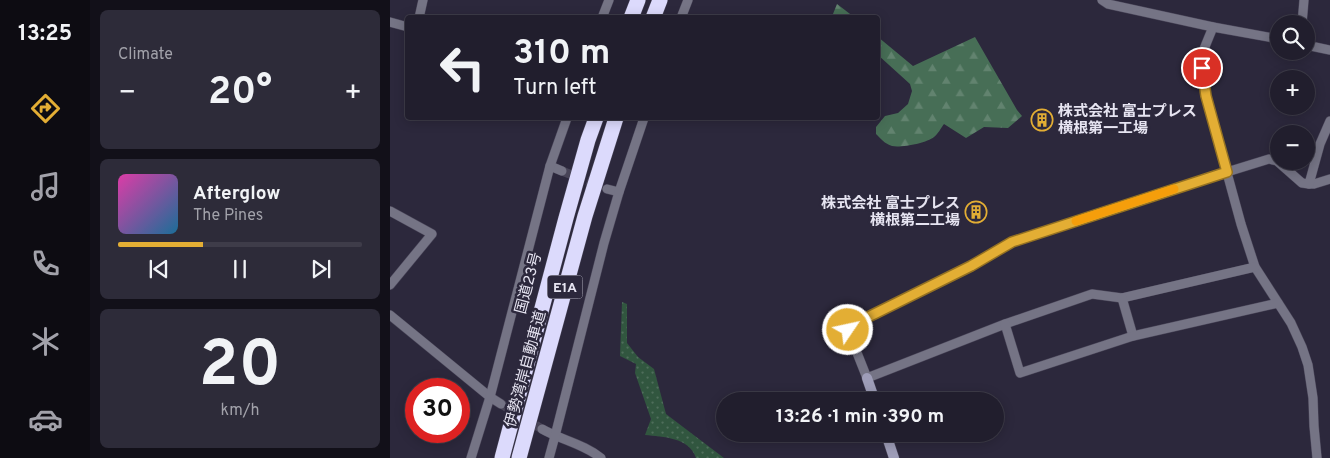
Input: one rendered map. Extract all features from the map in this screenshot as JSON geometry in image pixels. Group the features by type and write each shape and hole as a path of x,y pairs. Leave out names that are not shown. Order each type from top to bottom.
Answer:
{"highway":[{"path":"633,15 640,0"},
{"path":"655,15 661,0"},
{"name":"伊勢湾岸自動車道","path":"500,458 594,120"},
{"path":"523,458 602,164 616,120"},
{"name":"伊勢湾岸自動車道","path":"519,458 585,216 616,120"}],"street":[{"path":"420,15 423,0"},
{"path":"603,15 609,0"},
{"path":"682,15 688,0"},
{"path":"1102,0 1108,4 1270,37"},
{"path":"1303,15 1304,0"},
{"path":"390,22 405,26"},
{"path":"1213,27 1204,49 1202,68 1206,96 1255,267 1291,323 1308,365 1313,398 1317,458"},
{"path":"1315,47 1330,50"},
{"path":"471,458 490,397 550,166 566,120"},
{"path":"549,458 604,243 643,120"},
{"path":"1309,184 1320,144 1330,121"},
{"path":"871,392 848,330 850,326 971,266 1012,242 1269,159 1277,161 1302,182 1314,184 1330,179"},
{"path":"550,166 562,171"},
{"path":"607,189 619,192"},
{"path":"390,285 432,234 391,212"},
{"path":"867,378 1005,324 1092,294 1122,298 1255,267"},
{"path":"1122,298 1133,336"},
{"path":"1005,324 1020,373 1133,336 1278,303"},
{"path":"390,315 501,404"},
{"path":"542,429 555,436 580,444 601,458"},
{"path":"889,442 894,458"}],"green space":[{"path":"837,4 851,15 834,15 833,14"},
{"path":"975,37 1022,116 1008,128 984,127 966,138 944,124 931,139 914,144 892,146 876,134 876,127 885,116 898,113 908,104 912,91 910,84 880,57 880,39 913,66"},
{"path":"622,302 627,304 627,343 638,357 654,369 666,414 724,458 696,458 693,451 682,442 675,439 645,435 651,419 635,373 636,364 620,356"}],"tunnel":[{"path":"562,171 599,186"},
{"path":"501,404 542,429"}],"slow traffic":[{"path":"1076,221 1174,189"}],"place":[{"name":"株式会社 富士プレス 横根第一工場","path":"1042,120"},
{"name":"株式会社 富士プレス 横根第二工場","path":"976,212"}],"route":[{"path":"848,330 850,326 971,266 1012,242 1227,172 1206,96 1202,68"}]}
